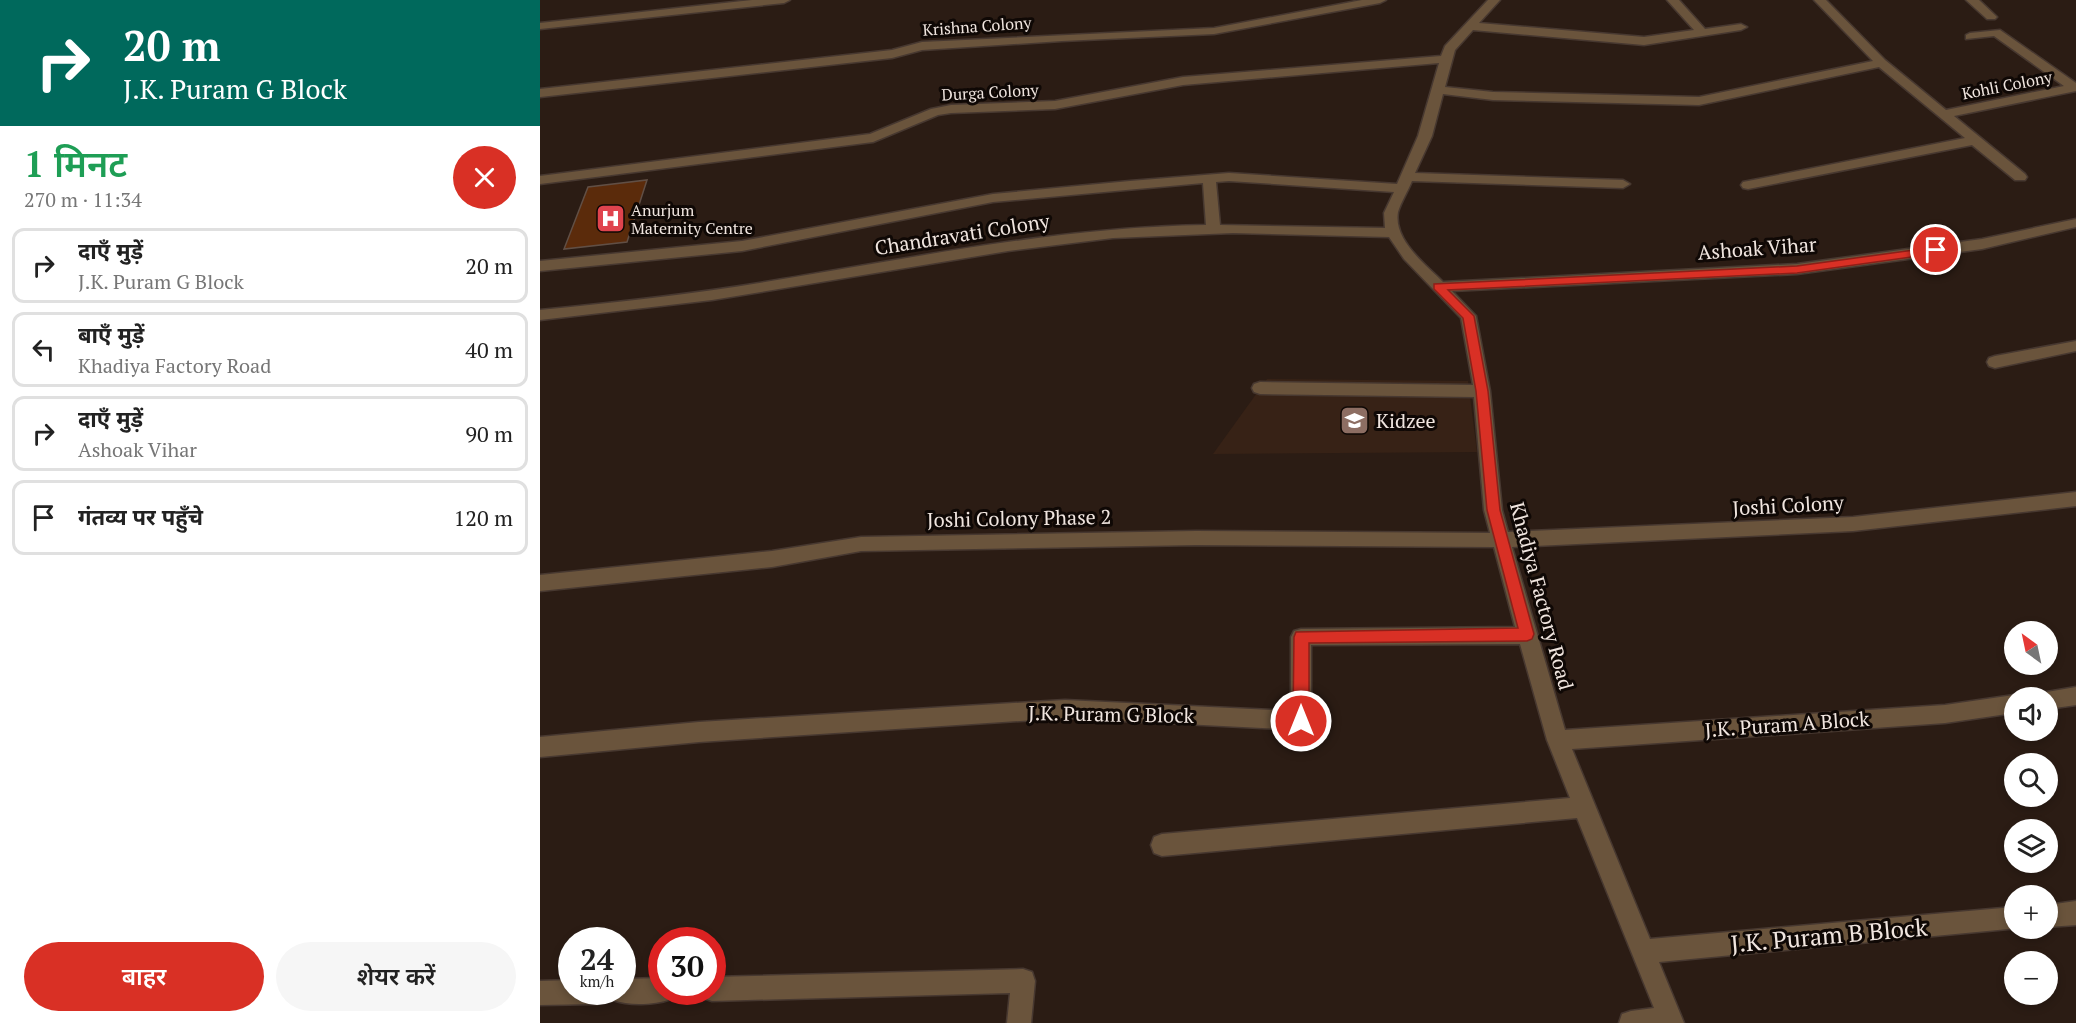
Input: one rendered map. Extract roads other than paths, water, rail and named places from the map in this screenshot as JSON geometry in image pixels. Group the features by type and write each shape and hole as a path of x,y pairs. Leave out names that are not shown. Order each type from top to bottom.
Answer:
{"street":[{"path":"540,26 784,0"},
{"name":"Krishna Colony","path":"540,93 892,54 922,46 1062,37 1214,31 1380,0"},
{"path":"1393,232 1390,213 1425,136 1449,49 1494,0"},
{"path":"1673,0 1703,33"},
{"path":"1820,0 1881,63 2020,177"},
{"path":"1972,0 1991,17"},
{"path":"1470,26 1644,41 1741,27"},
{"path":"1970,38 1996,32 2075,88"},
{"name":"Durga Colony","path":"540,180 873,138 935,112 951,109 1055,105 1183,81 1447,59"},
{"path":"1439,90 1493,96 1699,101 1881,63"},
{"name":"Kohli Colony","path":"1945,114 2075,88"},
{"path":"1748,185 1976,140"},
{"path":"540,266 742,246 993,198 1229,177 1403,182 1623,184"},
{"path":"1209,179 1213,227"},
{"name":"Ashoak Vihar","path":"1438,287 1797,269 1982,244 2076,223"},
{"name":"Chandravati Colony","path":"540,315 672,301 956,254 1074,238 1213,227 1393,232"},
{"name":"Khadiya Factory Road","path":"1393,232 1409,256 1468,316 1482,391 1493,510 1527,634 1558,740 1672,1021"},
{"path":"1995,362 2076,346"},
{"path":"1260,388 1482,391"},
{"name":"Joshi Colony","path":"1502,540 1853,524 2076,499"},
{"name":"Joshi Colony Phase 2","path":"540,583 772,559 861,544 1196,538 1502,540"},
{"name":"J.K. Puram G Block","path":"540,747 699,732 1065,709 1301,721 1301,637 1527,634"},
{"path":"2058,699 2076,696"},
{"name":"J.K. Puram A Block","path":"1558,740 1945,714 2004,705"},
{"path":"1162,845 1584,807"},
{"path":"2058,915 2076,913"},
{"name":"J.K. Puram B Block","path":"1643,952 2004,920"},
{"path":"726,989 1023,981 1019,1023"},
{"path":"540,993 558,993"},
{"path":"1631,1023 1672,1021"}],"place":[{"name":"Anurjum Maternity Centre","path":"610,219"},
{"name":"Kidzee","path":"1355,420"}]}
